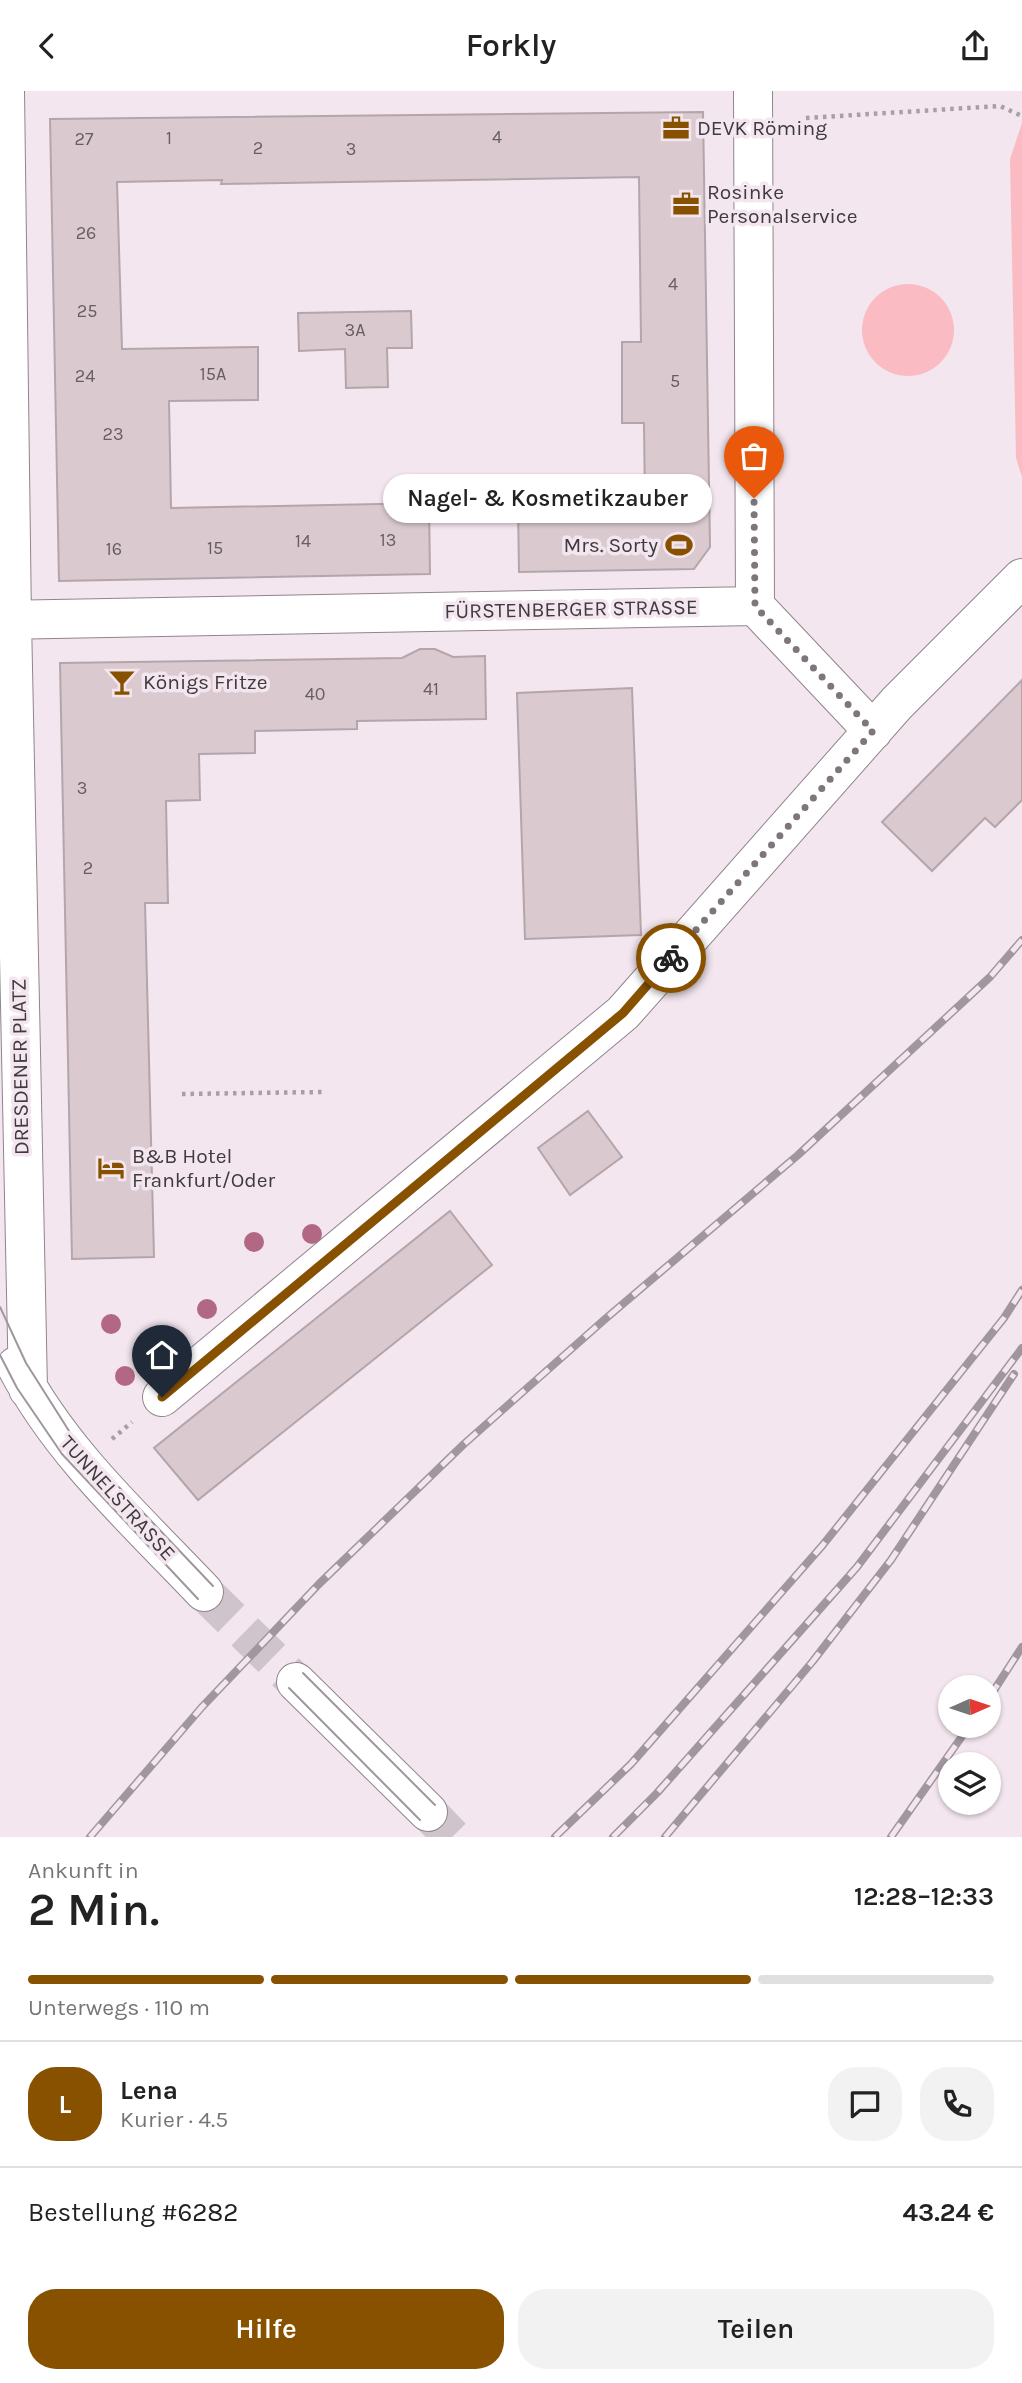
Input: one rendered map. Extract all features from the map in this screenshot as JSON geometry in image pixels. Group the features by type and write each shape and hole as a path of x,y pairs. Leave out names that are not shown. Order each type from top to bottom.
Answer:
{"street":[{"name":"DRESDENER PLATZ","path":"5,91 6,620 14,1389"},
{"path":"753,91 755,606 873,731"},
{"path":"162,1397 623,1013 897,703 1022,578"},
{"name":"FÜRSTENBERGER STRASSE","path":"6,620 755,606"},
{"name":"TUNNELSTRASSE","path":"0,1330 14,1389 205,1592"},
{"path":"296,1682 428,1812"}],"path":[{"path":"806,118 1000,106 1022,116"},
{"path":"182,1094 322,1092"}],"shaded area":[{"path":"1022,123 1022,477 1016,458 1010,159"},
{"path":"908,284 926,287 941,297 951,312 954,330 951,348 941,363 926,373 908,376 890,373 875,363 865,348 862,330 865,312 875,297 890,287"}],"building":[{"path":"703,112 710,547 694,569 519,572 518,507 645,505 644,423 622,423 622,342 641,342 639,177 221,184 222,180 117,182 122,349 258,347 258,400 169,401 171,508 429,503 430,574 59,581 50,119"},
{"path":"411,311 412,348 387,348 388,387 346,388 345,349 299,351 298,313"},
{"path":"420,649 435,649 453,657 485,656 486,719 357,721 357,729 255,731 255,753 199,754 200,800 166,801 168,903 145,903 154,1257 72,1259 60,663 402,658"},
{"path":"1022,680 1022,800 995,827 985,818 932,871 882,822"},
{"path":"632,688 641,935 525,939 517,693"},
{"path":"588,1111 622,1157 570,1195 538,1148"},
{"path":"450,1211 492,1265 198,1500 154,1448"}],"tunnel":[{"path":"204,1592 296,1682"},
{"path":"428,1812 452,1837"}],"tram line":[{"path":"0,1307 26,1363 76,1442 213,1586"},
{"path":"0,1355 17,1388 62,1454 198,1599"},
{"path":"303,1673 435,1805"},
{"path":"289,1688 420,1820"}],"railway":[{"path":"90,1837 202,1707 319,1584 464,1444 604,1320 798,1155 990,977 1022,940"},
{"path":"555,1837 631,1764 822,1546 1004,1318 1022,1290"},
{"path":"613,1837 657,1793 857,1567 1022,1348"},
{"path":"665,1837 813,1661 891,1560 1014,1374"},
{"path":"1001,1679 1022,1647"},
{"path":"891,1837 961,1738"}],"way so far":[{"path":"671,958 873,731 755,606 754,498"}],"place":[{"name":"DEVK Röming","path":"676,128"},
{"name":"Rosinke Personalservice","path":"686,204"},
{"name":"Nagel- & Kosmetikzauber","path":"754,498"},
{"name":"Mrs. Sorty","path":"679,545"},
{"name":"Königs Fritze","path":"122,682"},
{"name":"B&B Hotel Frankfurt/Oder","path":"111,1168"}],"route":[{"path":"162,1397 623,1013 671,958"}]}
